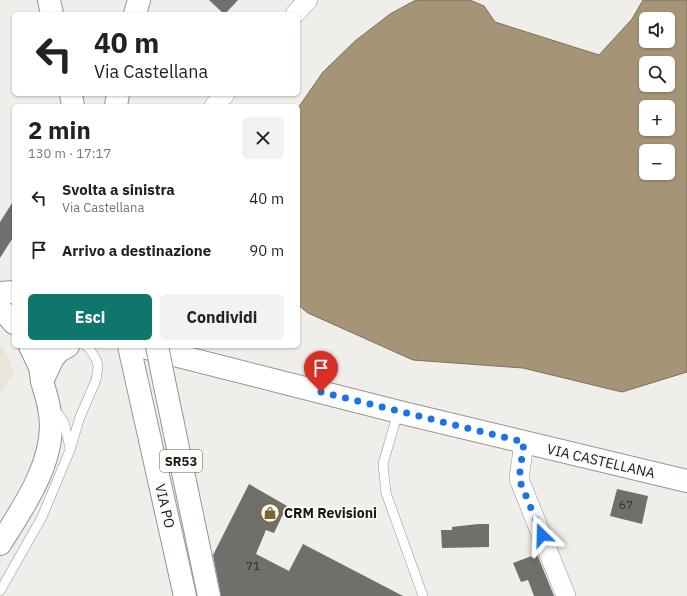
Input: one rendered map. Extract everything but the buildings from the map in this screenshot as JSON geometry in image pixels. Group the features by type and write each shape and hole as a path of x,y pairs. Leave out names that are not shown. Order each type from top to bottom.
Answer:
{"main road":[{"path":"49,0 52,12"},
{"path":"136,12 139,0"},
{"path":"0,293 12,292"},
{"path":"0,310 8,315 12,320"},
{"path":"0,544 40,475 50,444 50,414 40,367 32,348"},
{"path":"34,348 46,352 66,348"},
{"path":"44,389 48,367 70,348"},
{"name":"VIA PO","path":"129,348 185,596"},
{"name":"VIA CASTELLANA","path":"154,348 184,352 398,412 687,481"},
{"name":"VIA PO","path":"157,348 209,596"}],"street":[{"path":"297,12 308,0"},
{"path":"216,104 222,96"},
{"path":"524,442 519,479 566,596"}],"lane":[{"path":"0,592 42,517 70,450 80,418 96,380 98,368 97,361 90,348"},
{"path":"44,389 64,422 70,450"},
{"path":"398,412 383,464 386,493 422,596"}],"shaded area":[{"path":"470,0 484,6 495,22 599,55 632,19 643,0 687,0 687,372 622,392 523,368 413,360 308,313 300,307 300,105 323,72 355,41 390,14 414,1"},
{"path":"0,344 8,357 14,374 0,395"}],"place":[{"name":"CRM Revisioni","path":"270,513"}],"route":[{"path":"321,392 524,442 519,479 542,535"}]}
